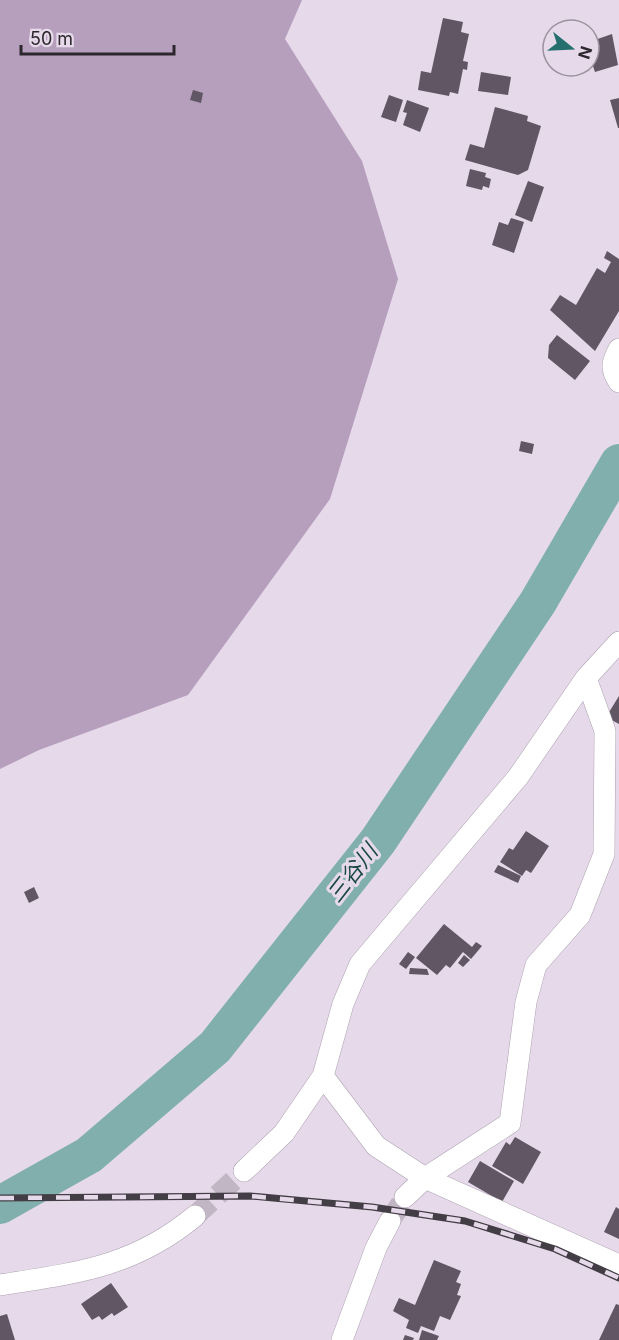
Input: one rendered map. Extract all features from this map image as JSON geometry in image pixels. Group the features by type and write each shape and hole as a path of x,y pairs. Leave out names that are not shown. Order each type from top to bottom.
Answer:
{"street":[{"path":"619,349 612,361 614,374 619,382"},
{"path":"244,1171 284,1133 323,1076 343,1005 360,964 518,777 586,678 619,642"},
{"path":"405,1197 425,1178 510,1123 526,1002 536,965 580,915 604,854 604,731 586,678"},
{"path":"323,1076 376,1146 425,1178 619,1265"},
{"path":"0,1285 74,1274 132,1255 168,1239 195,1216"},
{"path":"342,1340 376,1248 390,1221"}],"shaded area":[{"path":"0,0 302,0 285,39 362,161 398,279 330,499 188,695 39,750 0,769"}],"building":[{"path":"443,18 463,22 461,32 469,34 463,61 468,62 467,70 463,69 458,94 450,92 449,96 418,90 421,71 431,73"},
{"path":"612,34 618,65 601,70 601,38"},
{"path":"481,72 511,77 508,95 478,91"},
{"path":"193,90 203,93 201,103 190,100"},
{"path":"389,95 403,100 396,122 381,117"},
{"path":"619,98 619,128 618,128 610,100"},
{"path":"407,100 429,108 420,132 403,125 407,113 403,112"},
{"path":"495,107 528,116 527,121 541,126 528,170 518,175 465,160 470,144 484,148"},
{"path":"470,169 486,173 485,177 491,179 489,188 483,186 482,190 466,186"},
{"path":"528,181 544,187 532,222 515,215"},
{"path":"511,218 524,222 514,253 492,245 499,222 508,225"},
{"path":"607,251 619,259 619,311 595,351 550,310 560,295 576,305 597,268 605,273 611,262 604,258"},
{"path":"557,335 590,361 575,380 548,358 549,345"},
{"path":"521,441 534,444 532,454 519,451"},
{"path":"619,696 619,724 606,717"},
{"path":"526,831 549,846 531,873 526,870 522,876 500,862 509,848 513,850"},
{"path":"498,865 521,876 518,883 494,872"},
{"path":"34,887 39,898 29,903 24,892"},
{"path":"444,924 472,947 476,942 482,946 471,959 463,952 450,968 446,965 437,975 416,958"},
{"path":"408,952 415,957 406,969 399,964"},
{"path":"464,955 470,960 463,967 458,963"},
{"path":"410,968 427,969 429,975 409,974"},
{"path":"515,1137 541,1152 523,1184 492,1166 506,1142 510,1145"},
{"path":"480,1161 514,1181 502,1202 468,1182"},
{"path":"616,1207 619,1209 619,1239 604,1232"},
{"path":"434,1260 461,1271 456,1282 461,1284 457,1295 461,1296 450,1320 440,1316 434,1331 421,1326 418,1333 406,1328 409,1320 393,1311 399,1298 415,1305"},
{"path":"111,1283 128,1307 114,1316 112,1313 102,1320 99,1316 92,1320 81,1304"},
{"path":"616,1304 619,1305 619,1340 599,1340"},
{"path":"7,1314 15,1340 0,1340 0,1316"},
{"path":"422,1330 439,1336 437,1340 419,1340"},
{"path":"405,1335 414,1338 403,1340"}],"waterway":[{"name":"三谷川","path":"0,1205 89,1155 215,1047 378,841 538,602 619,463"}],"tunnel":[{"path":"195,1216 244,1171"},
{"path":"390,1221 405,1197"}],"railway":[{"path":"0,1198 250,1196 372,1207 465,1221 555,1249 619,1278"}]}
